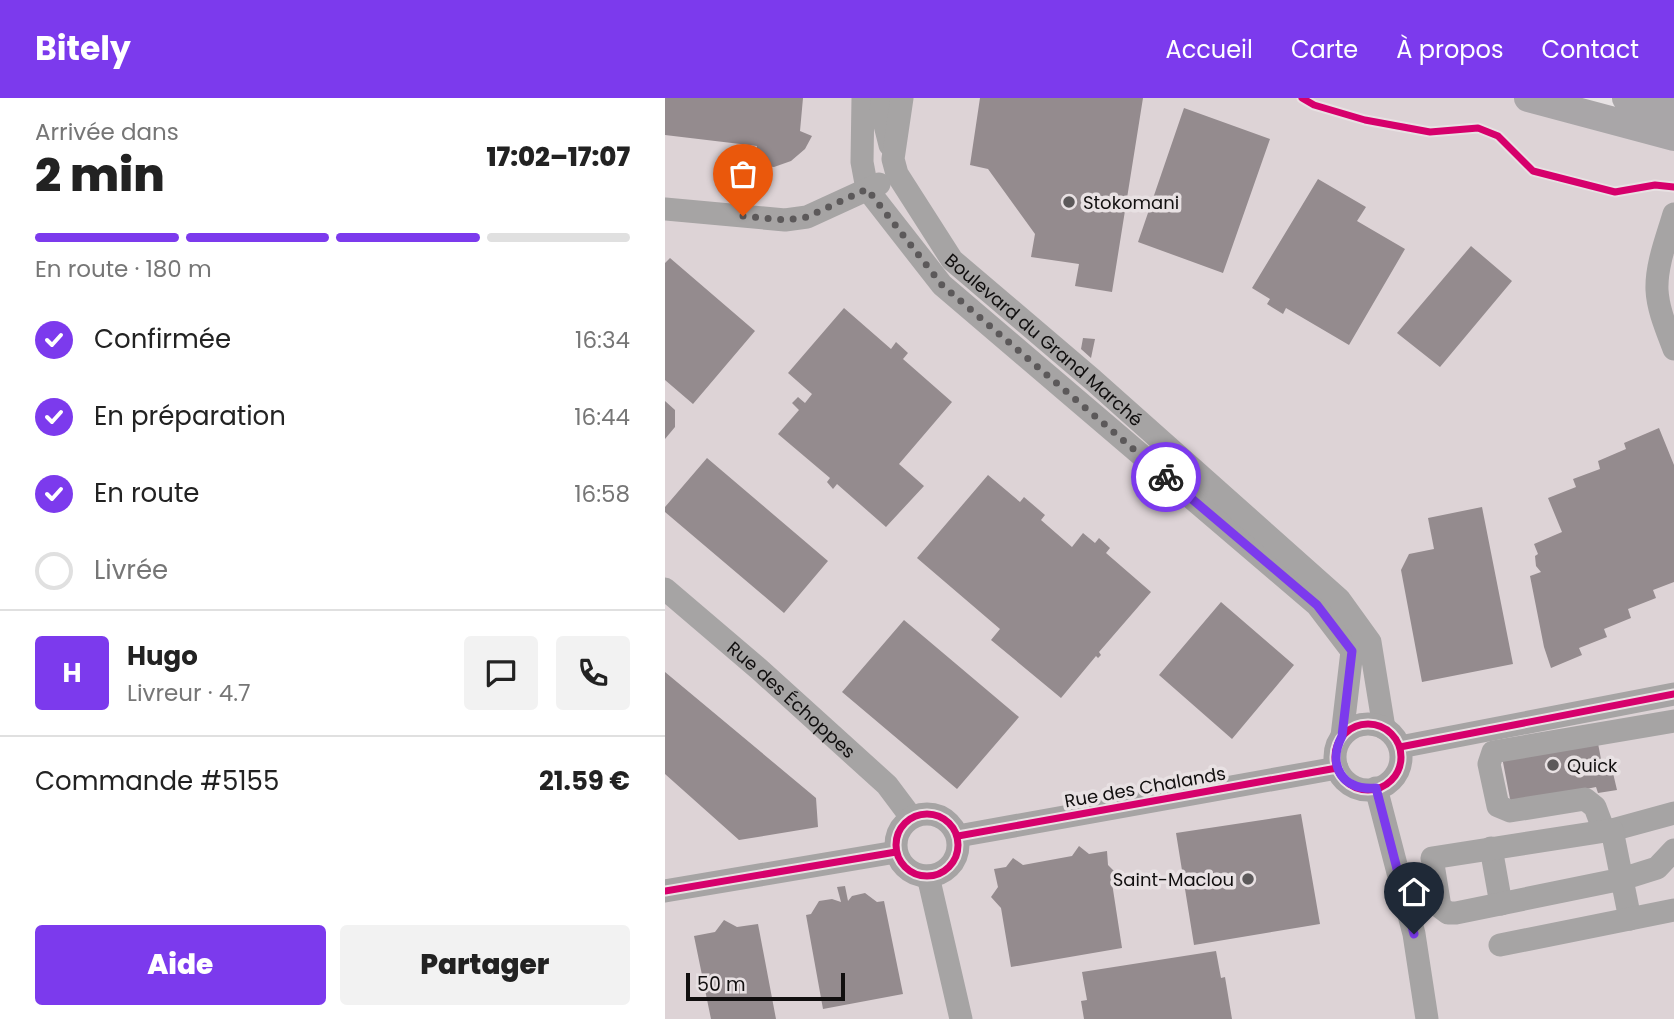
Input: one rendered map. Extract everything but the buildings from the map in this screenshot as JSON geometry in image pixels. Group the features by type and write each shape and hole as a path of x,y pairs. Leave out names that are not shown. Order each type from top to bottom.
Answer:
{"main road":[{"path":"1528,98 1674,137"},
{"path":"1626,98 1674,111"}],"street":[{"name":"Boulevard du Grand Marché","path":"863,98 862,162 867,189 942,285 1317,605 1352,651 1342,736"},
{"name":"Boulevard du Grand Marché","path":"883,98 881,109 895,167 952,260 1093,380 1339,599 1370,642 1384,728"},
{"path":"665,209 785,220 807,217 867,189 895,167 902,98"},
{"path":"1674,214 1659,267 1657,290 1661,312 1674,349"},
{"name":"Rue des Échoppes","path":"665,589 760,670 887,785 911,817"},
{"path":"1399,747 1674,694"},
{"path":"1630,919 1608,831 1595,807 1585,799 1510,811 1498,806 1489,764 1493,752 1674,721"},
{"path":"1361,724 1384,728 1391,733 1399,747 1401,755 1397,773 1384,785 1376,788 1357,787 1349,783 1337,768 1335,757 1342,736 1361,724"},
{"name":"Rue des Chalands","path":"958,836 1337,768"},
{"path":"1376,788 1414,934 1427,1019"},
{"path":"921,813 939,815 954,828 958,836 957,855 953,863 938,874 918,875 908,870 900,862 896,852 898,832 911,817 921,813"},
{"path":"1674,813 1608,831 1432,858 1440,907 1448,913 1456,913 1622,880 1657,868 1674,850"},
{"path":"1491,848 1501,904"},
{"path":"665,891 896,852"},
{"path":"928,876 961,1019"},
{"path":"1500,946 1674,910"}],"shaded area":[{"path":"665,98 1514,98 1674,143 1674,1019 665,1019"}],"cycle path":[{"path":"1302,98 1314,105 1365,120 1430,132 1478,128 1498,136 1533,171 1615,192 1655,185 1674,187"},
{"path":"1400,747 1674,694"},
{"path":"1368,724 1391,734 1401,757 1391,780 1368,790 1345,780 1335,757 1345,734 1368,724"},
{"path":"958,836 1337,768"},
{"path":"921,814 933,814 949,823 956,833 958,845 956,857 949,867 933,876 921,876 910,871 901,862 896,851 896,839 901,828 910,819 921,814"},
{"path":"665,891 896,852"}],"way so far":[{"path":"743,216 785,220 807,217 867,189 942,285 1166,477"}],"place":[{"name":"Stokomani","path":"1069,202"},
{"name":"Quick","path":"1553,765"},
{"name":"Saint-Maclou","path":"1248,879"}],"route":[{"path":"1166,477 1317,605 1352,651 1342,736 1335,757 1337,768 1349,783 1366,789 1376,788 1414,934"}]}
